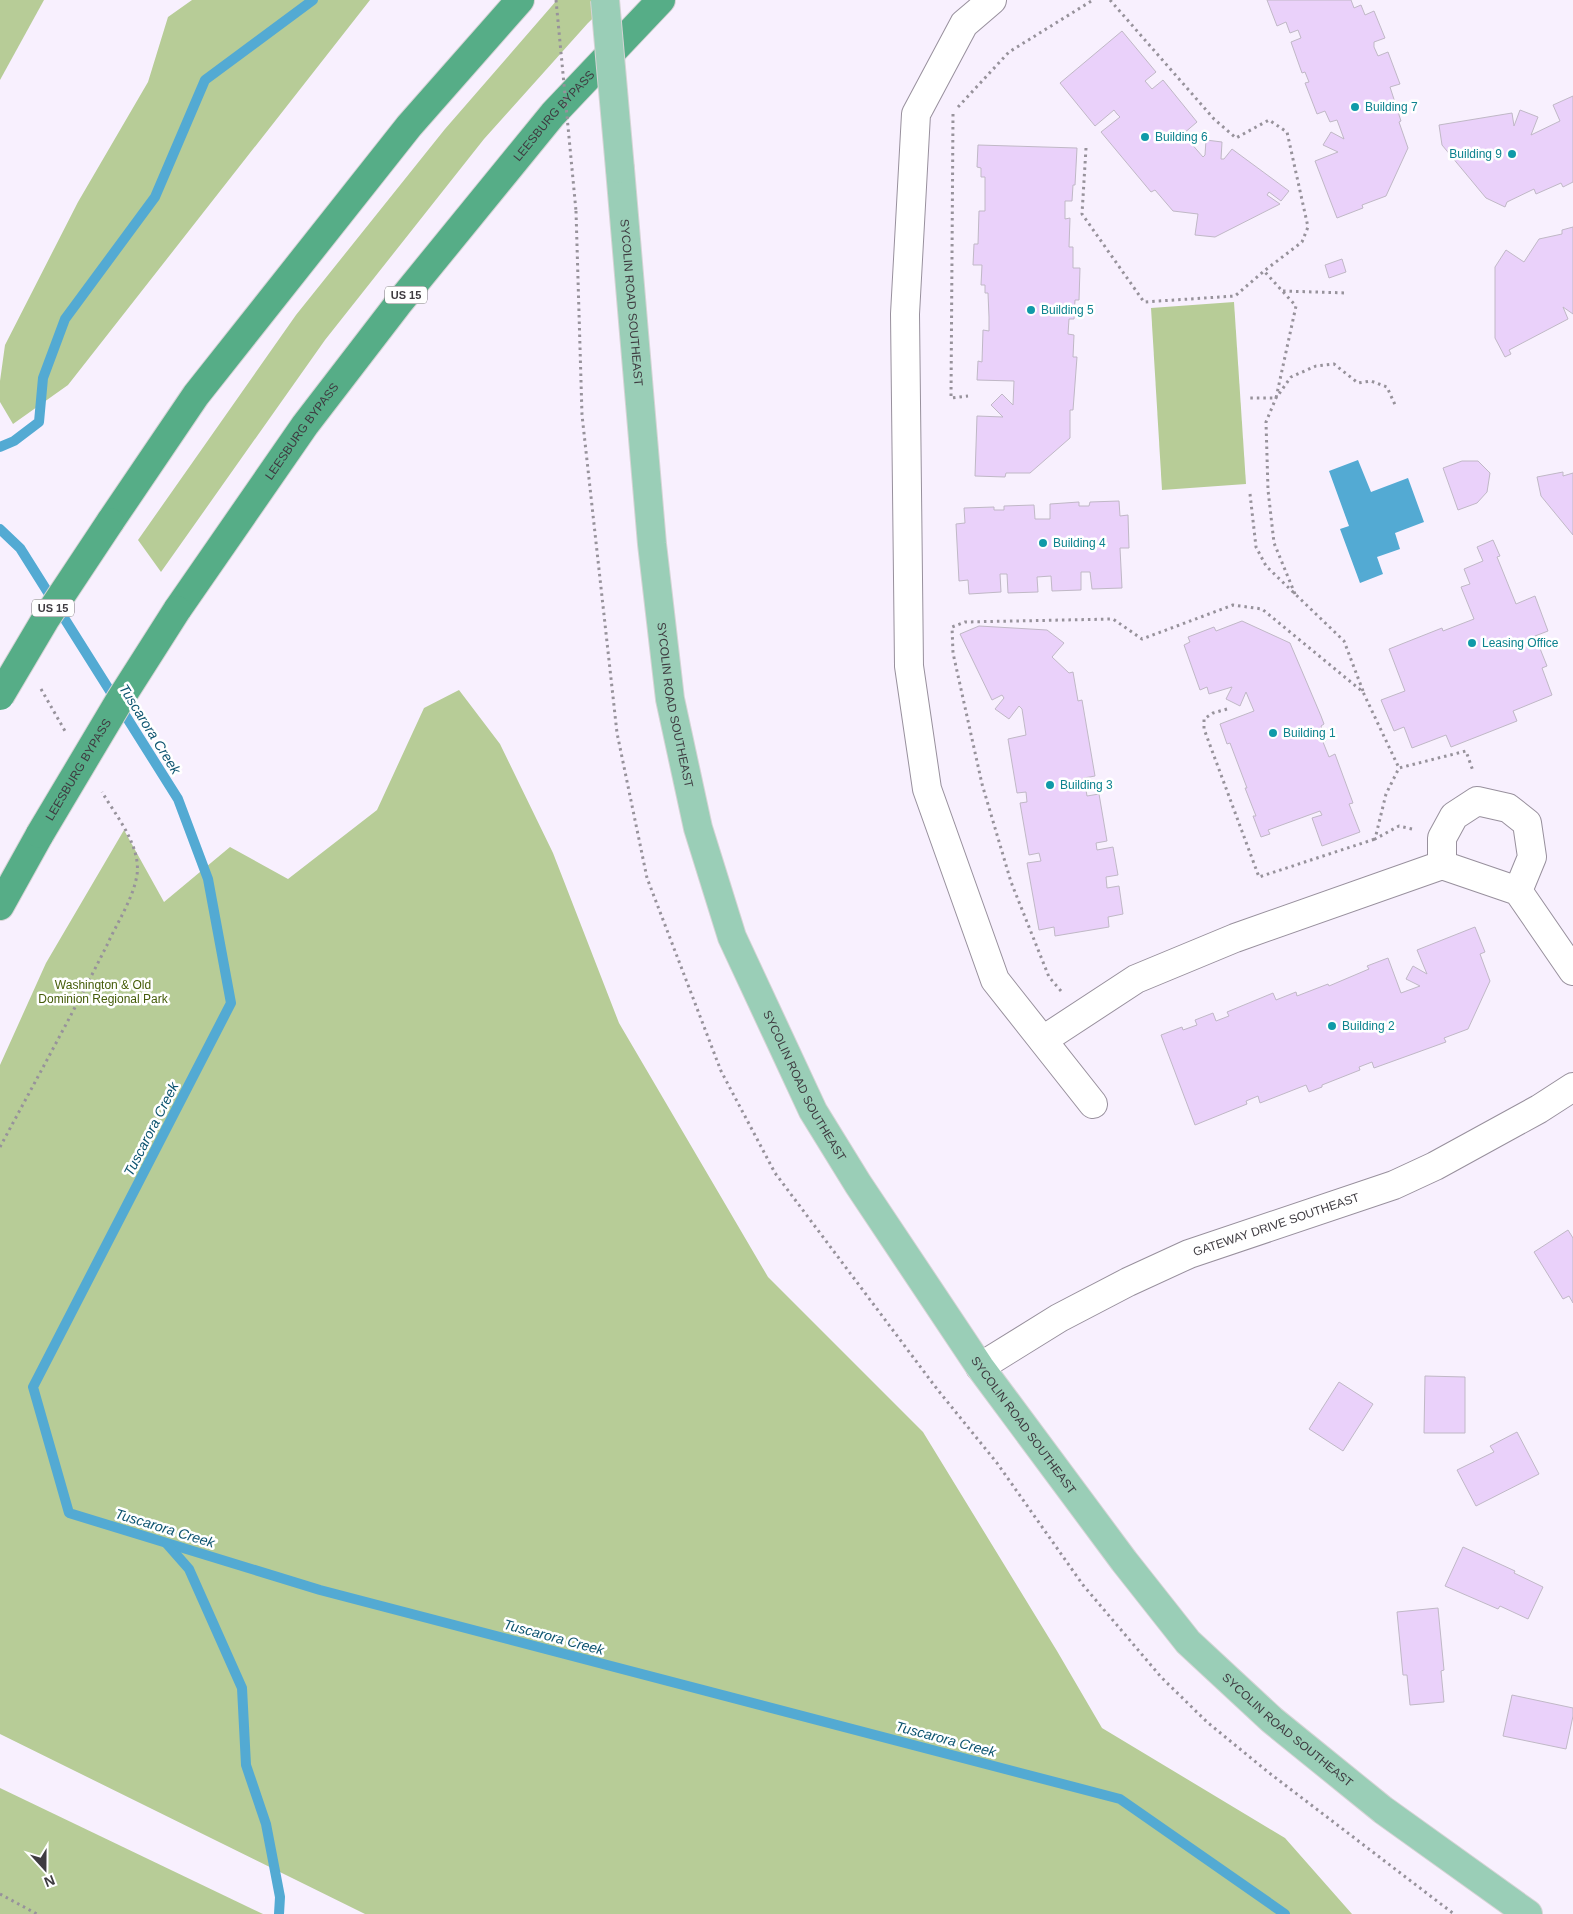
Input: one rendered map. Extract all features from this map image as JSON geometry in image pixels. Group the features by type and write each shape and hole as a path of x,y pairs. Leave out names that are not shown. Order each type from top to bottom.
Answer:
{"highway":[{"name":"US 15","path":"0,696 44,620 196,395 409,126 520,0"},
{"name":"LEESBURG BYPASS","path":"0,906 120,698 177,610 305,425 398,304 553,114 661,0"}],"main road":[{"name":"SYCOLIN ROAD SOUTHEAST","path":"605,0 653,553 670,700 698,828 732,937 813,1111 858,1184 980,1367 1124,1561 1188,1642 1272,1720 1383,1810 1528,1914"}],"street":[{"path":"992,0 964,24 916,114 905,314 909,666 927,788 995,980 1093,1104"},
{"path":"1442,866 1442,838 1454,816 1477,801 1508,808 1526,823 1532,857 1518,891"},
{"path":"1043,1040 1136,979 1217,945 1442,866 1518,891 1573,971"},
{"name":"GATEWAY DRIVE SOUTHEAST","path":"980,1367 1060,1318 1128,1282 1189,1254 1394,1185 1435,1166 1539,1109 1573,1086"}],"path":[{"path":"556,0 576,211"},
{"path":"968,396 951,398 953,112 1008,52 1094,0"},
{"path":"1086,148 1082,214 1144,302 1235,296 1302,242 1308,227 1287,132 1269,120 1236,138 1214,119 1110,0"},
{"path":"1264,271 1296,306 1276,398 1266,422 1268,490 1274,543 1295,594"},
{"path":"1282,291 1347,293"},
{"path":"1276,398 1291,377 1316,366 1334,364 1358,383 1371,381 1387,386 1396,407"},
{"path":"1250,398 1276,398"},
{"path":"1250,494 1256,547 1266,566 1344,641 1363,692 1400,768"},
{"path":"1080,1015 1049,977 1011,882 982,784 953,653 952,627 965,622 1113,618 1142,639 1232,605 1262,608 1363,692"},
{"path":"39,686 68,736"},
{"path":"1227,709 1214,713 1204,719 1204,729 1259,877 1375,839 1399,826 1442,838"},
{"path":"1375,839 1386,794 1400,768 1466,751 1476,779 1477,801"},
{"path":"0,1147 97,964 129,898 137,875 136,854 130,838 99,787"},
{"path":"0,1894 37,1914"}],"green space":[{"path":"0,0 44,0 0,80"},
{"path":"192,0 370,0 68,385 13,424 0,402 0,381 5,345 78,202 148,82 168,17"},
{"path":"557,0 612,0 588,23 484,139 325,340 161,572 138,540 296,315 445,129"},
{"path":"1234,302 1246,484 1162,490 1151,308"},
{"name":"Washington & Old Dominion Regional Park","path":"459,690 500,744 553,853 619,1023 768,1277 923,1432 1102,1728 1285,1838 1352,1914 365,1914 0,1734 0,1065 46,963 124,830 164,902 230,847 288,879 377,810 424,708"},
{"path":"0,1788 263,1914 0,1914"}],"water":[{"path":"1358,460 1371,492 1408,478 1424,522 1395,533 1400,549 1377,557 1383,574 1360,583 1340,529 1349,526 1329,471"}],"building":[{"name":"Building 7","path":"1267,0 1351,0 1354,8 1361,5 1365,15 1374,11 1385,38 1374,42 1374,47 1378,56 1388,52 1400,84 1390,87 1408,148 1386,196 1362,205 1363,208 1337,218 1315,161 1338,152 1323,145 1331,132 1344,139 1337,120 1330,122 1325,111 1317,114 1305,83 1309,82 1305,72 1302,73 1291,42 1301,38 1298,30 1290,33 1286,22 1277,26"},
{"name":"Building 6","path":"1122,31 1156,72 1145,81 1152,89 1163,80 1197,122 1183,134 1203,157 1205,155 1206,140 1222,142 1221,159 1224,159 1232,149 1289,191 1281,201 1269,192 1267,195 1280,204 1215,237 1195,235 1198,214 1173,211 1155,190 1151,192 1101,132 1120,117 1114,110 1095,126 1060,83"},
{"name":"Building 9","path":"1573,96 1573,182 1563,187 1561,183 1536,194 1534,189 1507,202 1505,207 1486,198 1442,145 1439,125 1512,113 1514,126 1520,110 1538,117 1531,135 1560,121 1553,105"},
{"name":"Building 5","path":"978,145 1077,148 1072,201 1065,201 1065,219 1070,218 1069,247 1073,247 1073,268 1080,268 1079,300 1075,300 1074,319 1069,319 1068,334 1074,335 1073,357 1077,357 1073,410 1070,410 1070,438 1030,473 1006,473 1005,477 975,476 977,416 1003,417 991,405 1002,394 1013,405 1014,381 977,380 978,361 982,362 983,330 989,331 988,293 985,293 985,285 981,285 982,265 973,265 974,244 978,244 979,211 985,211 985,177 981,177 981,168 977,167"},
{"path":"1573,227 1573,314 1563,307 1568,319 1509,350 1511,354 1505,357 1495,338 1495,267 1506,250 1524,262 1539,239 1562,234 1562,230"},
{"path":"1342,259 1346,272 1329,278 1325,265"},
{"path":"1462,461 1478,461 1490,473 1487,492 1477,503 1458,510 1443,468"},
{"path":"1563,472 1563,476 1573,473 1573,535 1541,496 1537,477"},
{"name":"Building 4","path":"1119,501 1120,516 1128,515 1129,548 1120,548 1122,588 1092,589 1090,572 1081,572 1081,590 1052,591 1051,576 1037,577 1038,592 1008,593 1007,574 1000,574 1001,592 969,594 968,580 959,581 956,524 965,523 964,508 994,507 994,510 1004,510 1004,506 1034,505 1035,519 1050,519 1050,504 1079,502 1079,506 1089,506 1090,502"},
{"name":"Leasing Office","path":"1493,540 1500,556 1497,557 1516,604 1535,596 1548,631 1535,636 1547,666 1542,668 1552,695 1513,711 1517,721 1451,747 1446,735 1412,748 1404,727 1394,731 1381,700 1405,691 1389,649 1442,628 1443,631 1474,619 1461,587 1470,584 1464,569 1483,561 1477,547"},
{"name":"Building 1","path":"1242,621 1290,643 1324,724 1321,726 1326,741 1323,742 1329,757 1335,754 1353,803 1349,804 1360,832 1322,846 1312,818 1322,815 1320,811 1268,830 1270,834 1261,837 1253,816 1256,816 1245,788 1247,788 1230,743 1227,744 1220,724 1254,711 1246,692 1240,706 1226,699 1232,687 1209,694 1207,687 1200,690 1184,645 1190,642 1188,637 1214,627 1216,631"},
{"name":"Building 3","path":"979,626 1047,630 1064,643 1052,657 1069,673 1073,672 1078,701 1082,700 1095,776 1084,778 1087,796 1099,794 1107,841 1096,843 1097,850 1113,847 1118,875 1106,877 1107,888 1119,886 1123,914 1108,917 1109,927 1055,936 1054,927 1039,930 1027,863 1041,861 1039,853 1029,855 1020,803 1027,802 1026,792 1017,793 1008,739 1026,735 1022,709 1019,706 1009,719 995,709 1004,698 1002,695 992,700 960,634"},
{"name":"Building 2","path":"1475,927 1485,952 1480,954 1490,981 1468,1029 1444,1038 1446,1042 1374,1068 1372,1062 1359,1067 1360,1070 1309,1092 1306,1085 1260,1103 1258,1096 1246,1101 1247,1104 1195,1125 1161,1035 1182,1027 1183,1030 1197,1025 1195,1020 1213,1013 1216,1021 1229,1016 1227,1012 1273,993 1276,1000 1296,992 1297,996 1328,984 1329,986 1369,969 1367,966 1388,958 1401,993 1420,986 1406,979 1413,966 1427,974 1417,950"},
{"path":"1568,1230 1573,1238 1573,1303 1569,1296 1563,1299 1534,1252"},
{"path":"1425,1376 1465,1377 1465,1433 1424,1433"},
{"path":"1339,1382 1373,1404 1343,1451 1309,1429"},
{"path":"1517,1432 1539,1474 1476,1506 1457,1470 1494,1452 1490,1446"},
{"path":"1463,1547 1515,1571 1514,1573 1543,1587 1528,1619 1500,1606 1498,1609 1445,1586"},
{"path":"1438,1608 1444,1670 1441,1671 1444,1702 1410,1705 1407,1675 1403,1675 1397,1612"},
{"path":"1512,1695 1573,1708 1566,1749 1503,1736"}],"waterway":[{"path":"0,447 14,441 39,422 43,378 65,319 155,197 205,80 313,0"},
{"name":"Tuscarora Creek","path":"0,529 20,548 178,799 208,879 231,1003 33,1387 69,1513 320,1590 1120,1799 1285,1914"},
{"path":"167,1544 189,1569 242,1688 246,1765 266,1824 280,1897 279,1914"}],"place":[{"name":"Building 7","path":"1355,107"},
{"name":"Building 6","path":"1145,137"},
{"name":"Building 9","path":"1512,154"},
{"name":"Building 5","path":"1031,310"},
{"name":"Building 4","path":"1043,543"},
{"name":"Leasing Office","path":"1472,643"},
{"name":"Building 1","path":"1273,733"},
{"name":"Building 3","path":"1050,785"},
{"name":"Building 2","path":"1332,1026"}]}
